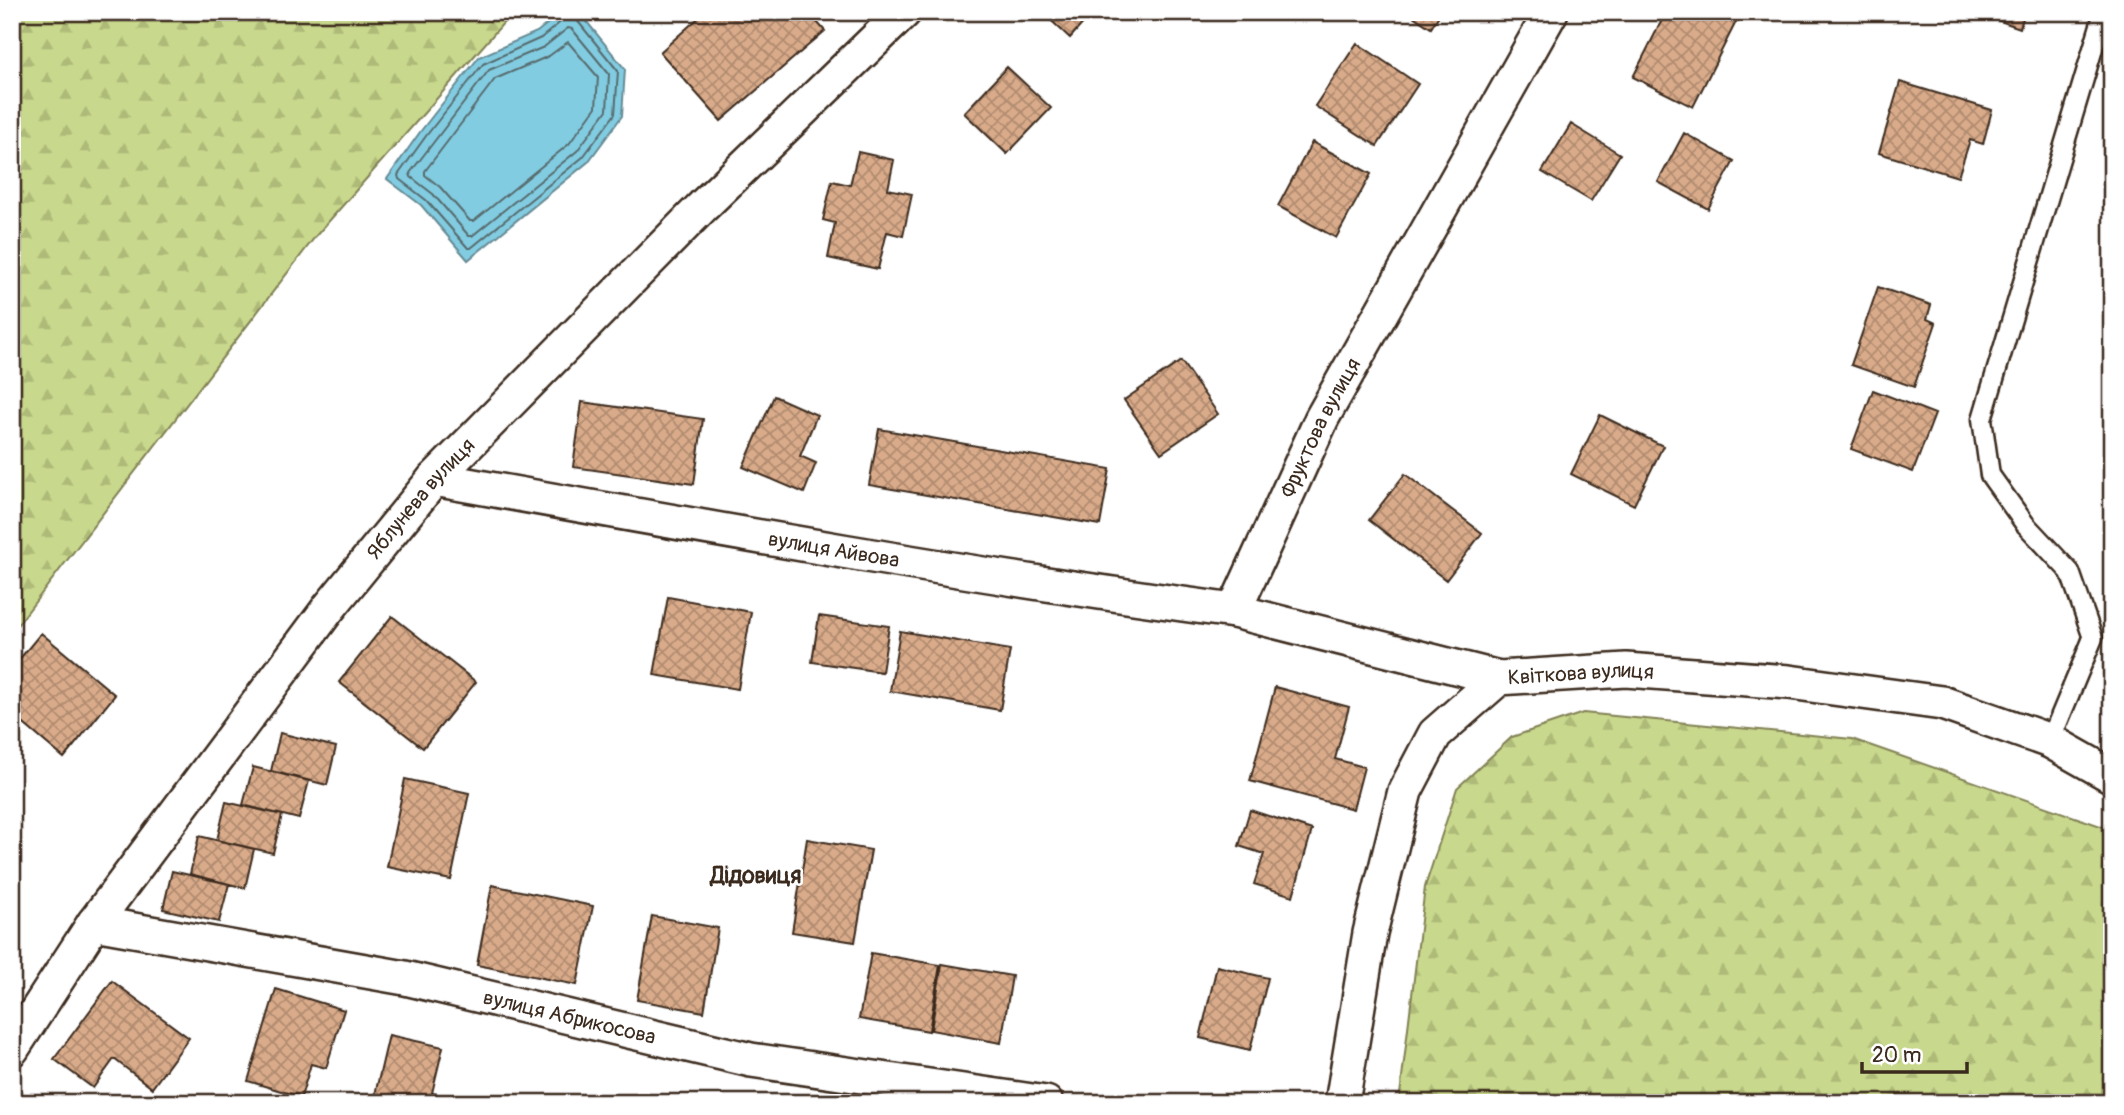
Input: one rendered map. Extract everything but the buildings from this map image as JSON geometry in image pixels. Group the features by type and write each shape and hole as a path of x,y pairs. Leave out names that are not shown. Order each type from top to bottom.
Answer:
{"street":[{"name":"Яблунева вулиця","path":"12,1049 94,923 328,609 434,479 703,206 904,12"},
{"name":"Фруктова вулиця","path":"1234,611 1322,418 1551,12"},
{"name":"вулиця Айвова","path":"434,479 892,561 1096,593 1234,611"},
{"path":"1234,611 1499,678"},
{"name":"Квіткова вулиця","path":"1342,1103 1370,933 1405,792 1435,734 1499,678 1626,670 1789,682 1942,703 2050,741 2112,776"},
{"name":"вулиця Абрикосова","path":"94,923 405,978 751,1060 1046,1103"}],"lane":[{"path":"2050,741 2093,638 2070,572 2025,524 1990,475 1982,419 2104,12"}],"green space":[{"path":"12,12 513,12 315,237 12,632"},
{"path":"1583,713 1852,739 2112,830 2112,1103 1399,1103 1425,887 1457,788 1512,737"}],"water":[{"path":"562,12 579,12 625,69 622,116 588,162 468,260 421,205 387,179 479,57 537,32"}],"district":[{"name":"Дідовиця","path":"756,875"}]}
